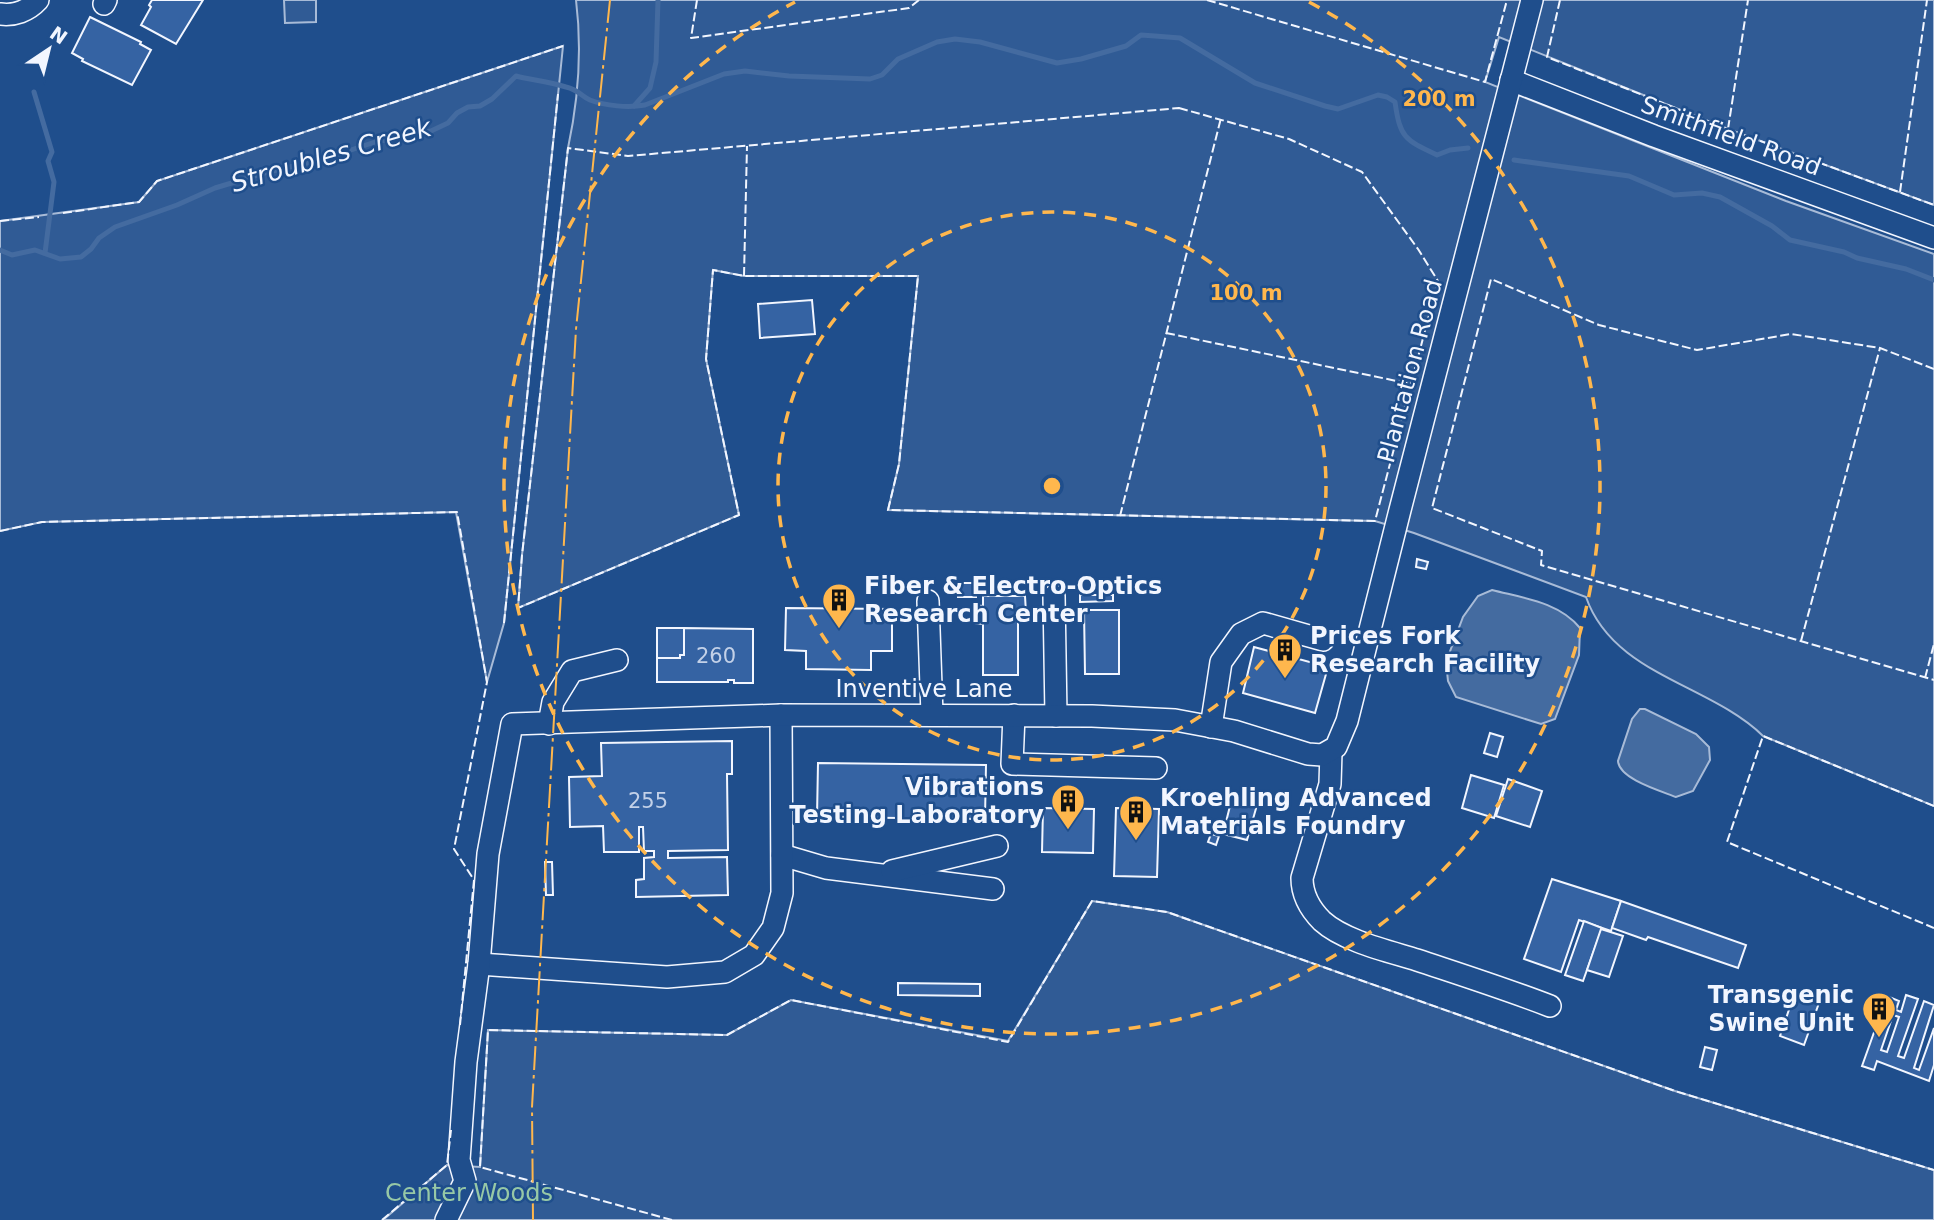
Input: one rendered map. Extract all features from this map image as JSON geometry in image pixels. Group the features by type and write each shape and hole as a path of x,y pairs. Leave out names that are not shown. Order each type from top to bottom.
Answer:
{"street":[{"path":"5,15 25,10 38,0"},
{"name":"Plantation Road","path":"1331,752 1340,741 1347,721 1532,0"},
{"name":"Smithfield Road","path":"1511,80 1654,136 1934,238"},
{"path":"1054,596 1056,716"},
{"path":"928,601 932,715"},
{"path":"1211,727 1221,662 1241,634 1263,623 1323,640"},
{"path":"550,724 553,702 572,671 617,660"},
{"path":"446,1220 465,1181 459,1160 463,1101 480,964 667,976 725,972 754,955 773,928 782,893 781,715"},
{"name":"Inventive Lane","path":"480,964 488,854 512,724 781,715 1014,715 1175,720 1234,731 1308,754 1322,755 1331,752"},
{"path":"1014,715 1012,764 1156,768"},
{"path":"1331,752 1330,784 1302,878 1302,890 1322,921 1339,932 1373,946 1504,988 1550,1006"},
{"path":"880,874 997,846"},
{"path":"782,855 826,868 993,889"}],"green space":[{"path":"284,0 316,0 316,22 285,23"},
{"path":"576,0 1934,0 1934,205 1728,129 1499,37 1485,82 1786,201 1934,254 1934,806 1763,736 1717,703 1640,662 1618,644 1599,623 1586,597 1375,521 888,510 899,464 918,276 744,276 713,270 706,359 739,515 518,608 568,148 577,93 579,37"},
{"path":"563,46 504,623 487,682 456,512 42,522 0,531 0,221 139,202 157,181"},
{"name":"Center Woods","path":"1092,901 1167,912 1675,1091 1934,1170 1934,1220 383,1220 447,1165 480,1167 488,1030 727,1035 791,1000 1008,1041"}],"shaded area":[{"path":"1492,590 1551,607 1562,612 1580,628 1579,655 1555,719 1541,724 1456,697 1448,681 1446,662 1463,617 1478,596"},
{"path":"1640,709 1696,734 1709,747 1710,760 1693,791 1676,797 1642,784 1620,767 1618,761 1632,719"}],"building":[{"path":"152,0 203,0 176,44 141,25"},
{"path":"90,17 141,42 140,44 151,50 132,85 82,61 83,59 72,53"},
{"path":"812,300 815,334 760,338 758,304"},
{"path":"1417,559 1428,562 1426,569 1416,567"},
{"path":"958,583 976,583 976,597 958,597"},
{"path":"1080,595 1113,595 1113,601 1080,602"},
{"path":"983,596 1025,596 1026,613 1018,613 1018,675 983,675 983,624 975,623 974,605 983,606"},
{"name":"Fiber & Electro-Optics Research Center","path":"786,608 892,609 892,651 871,651 871,670 806,669 806,651 785,650"},
{"path":"1084,610 1119,610 1119,674 1085,674"},
{"path":"657,628 684,628 684,655 680,655 680,658 657,658"},
{"path":"684,628 753,629 753,683 734,683 734,680 657,682 657,658 680,658 680,655 684,655"},
{"name":"Prices Fork Research Facility","path":"1254,647 1328,667 1315,713 1243,693"},
{"path":"1490,733 1503,737 1497,757 1484,753"},
{"path":"732,741 732,774 727,774 728,850 668,851 668,858 727,857 728,895 636,897 636,880 644,879 644,858 654,857 654,851 644,851 643,827 639,827 639,852 604,852 603,826 570,827 569,777 602,776 601,743"},
{"path":"818,763 986,765 985,819 817,817"},
{"path":"1471,775 1504,785 1494,818 1462,808"},
{"path":"1508,779 1542,791 1530,827 1496,816"},
{"path":"1232,798 1257,805 1247,840 1223,834"},
{"name":"Vibrations Testing Laboratory","path":"1043,808 1094,809 1093,853 1042,852"},
{"name":"Kroehling Advanced Materials Foundry","path":"1116,808 1159,809 1157,877 1114,876"},
{"path":"1211,834 1219,836 1216,845 1208,842"},
{"path":"545,862 552,862 553,895 546,895"},
{"path":"1552,879 1621,901 1611,931 1579,920 1561,972 1524,959"},
{"path":"1621,901 1746,945 1738,968 1648,937 1646,940 1612,928"},
{"path":"1584,921 1602,928 1583,981 1565,975"},
{"path":"1601,929 1623,936 1609,977 1587,970"},
{"path":"898,983 980,984 980,996 898,995"},
{"path":"1794,995 1819,1003 1804,1045 1780,1036"},
{"name":"Transgenic Swine Unit","path":"1906,995 1918,999 1898,1056 1904,1058 1924,1001 1934,1005 1914,1068 1919,1070 1934,1028 1934,1065 1929,1081 1877,1061 1874,1070 1862,1066 1887,996 1899,1001 1896,1010 1901,1012","holes":["1893,1015 1899,1017 1887,1052 1881,1050"]},
{"path":"1705,1047 1717,1050 1712,1070 1700,1067"}],"waterway":[{"path":"634,106 650,88 656,62 658,0"},
{"name":"Stroubles Creek","path":"0,250 12,255 35,250 60,259 81,257 99,238 115,227 215,188 324,159 375,142 431,131 448,123 457,113 468,107 480,106 492,99 516,76 570,88 603,104 639,106 724,74 745,71 789,76 870,79 882,75 898,59 937,42 955,39 980,42 1057,63 1126,46 1141,35 1180,38 1255,83 1325,106 1338,109 1378,95 1387,97 1395,102 1402,131 1411,141 1437,155 1468,148"},
{"path":"34,92 52,152 48,161 54,182 45,253"},
{"name":"Stroubles Creek","path":"1514,160 1629,176 1674,195 1702,193 1720,197 1772,226 1790,240 1906,269 1934,280"}],"fence":[{"path":"697,0 691,38 909,8 919,0"},
{"path":"1207,0 1485,82 1507,0"},
{"path":"1560,0 1547,57 1728,129 1934,205"},
{"path":"1728,129 1748,0"},
{"path":"1900,192 1927,0"},
{"path":"63,213 139,202 157,181 563,46"},
{"path":"504,623 558,94"},
{"path":"1179,108 1289,139 1362,172 1438,281 1375,521 888,510 899,464 918,276 744,276 713,270 706,359 739,515 518,608 568,148 628,156 1179,108"},
{"path":"1120,516 1221,118"},
{"path":"744,276 747,146"},
{"path":"0,221 39,217"},
{"path":"1934,369 1880,348 1791,334 1697,350 1599,325 1491,279 1432,508 1542,551 1541,565 1934,680"},
{"path":"1166,333 1411,384"},
{"path":"1801,641 1880,348"},
{"path":"0,531 42,522 457,512 487,682 454,849 474,880 460,1025"},
{"path":"1925,678 1934,644"},
{"path":"1934,806 1763,736 1727,842 1934,928"},
{"path":"672,1220 480,1167 488,1030 727,1035 791,1000 1008,1042 1092,901 1167,912 1675,1091 1934,1170"},
{"path":"382,1220 447,1165 451,1130"}],"power":[{"path":"533,1220 532,1107 576,329 610,0"}],"place":[{"name":"Fiber & Electro-Optics Research Center","path":"839,630"},
{"name":"Prices Fork Research Facility","path":"1285,680"},
{"name":"Vibrations Testing Laboratory","path":"1068,831"},
{"name":"Kroehling Advanced Materials Foundry","path":"1136,842"},
{"name":"Transgenic Swine Unit","path":"1879,1039"}]}
